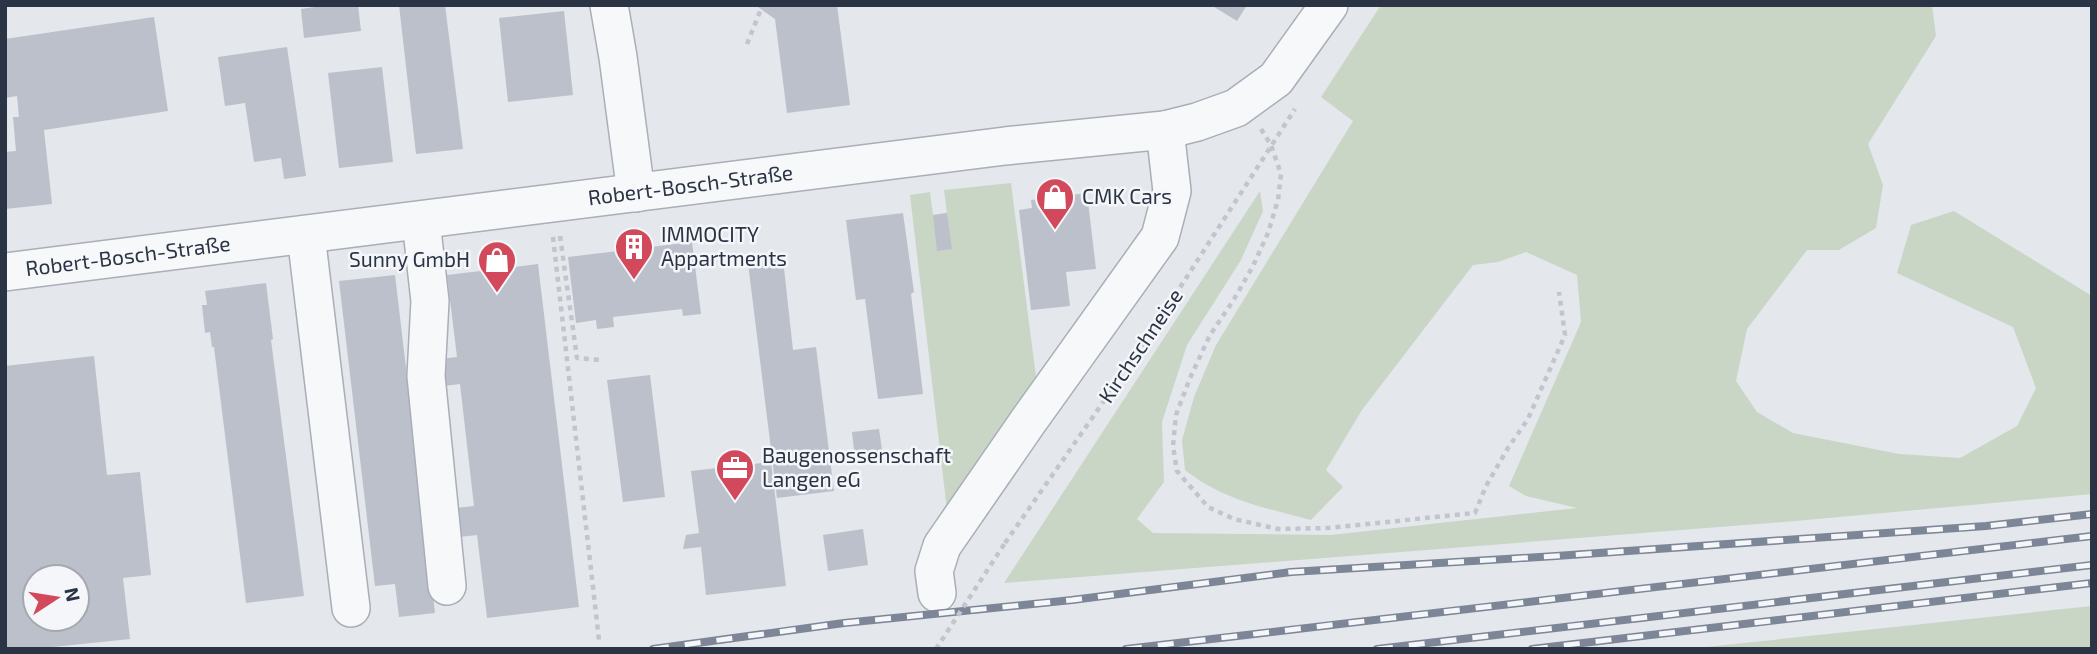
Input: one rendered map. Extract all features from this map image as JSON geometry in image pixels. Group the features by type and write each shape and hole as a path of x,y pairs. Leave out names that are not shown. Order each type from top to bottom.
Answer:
{"street":[{"path":"609,5 636,193"},
{"name":"Robert-Bosch-Straße","path":"5,272 992,148 1165,130 1197,122 1236,107 1276,79 1329,5"},
{"path":"937,593 934,571 942,546 1160,237 1172,191 1165,130"},
{"path":"421,220 430,301 426,376 447,586"},
{"path":"306,235 351,608"}],"path":[{"path":"747,44 761,9"},
{"name":"Kirchschneise","path":"936,649 1005,543 1143,345 1272,145 1281,174 1278,200 1268,233 1240,289 1210,335 1176,415 1172,446 1177,471 1208,507 1234,519 1278,529 1328,528 1475,513 1502,457 1528,419 1565,335 1559,292"},
{"path":"556,204 577,358 601,359"},
{"path":"555,264 599,640"}],"green space":[{"path":"1381,5 1932,5 1936,36 1868,144 1883,185 1876,228 1839,250 1807,250 1747,329 1736,381 1757,412 1793,433 1899,454 1960,458 2017,426 2036,388 2013,327 1897,273 1911,225 1954,211 2092,296 2092,494 1784,522 1004,583 1260,191 1263,211 1241,260 1187,345 1162,422 1164,482 1137,519 1153,533 1331,535 1577,508 1526,496 1509,486 1581,322 1577,275 1526,252 1498,262 1473,265 1362,410 1326,470 1343,487 1311,520 1230,496 1185,470 1182,440 1194,397 1216,345 1353,121 1321,97"},
{"path":"1011,183 1036,377 947,510 910,195 930,192 933,215 947,213 944,190"},
{"path":"2092,606 2092,649 1687,649"}],"building":[{"path":"358,5 361,31 304,38 301,9"},
{"path":"399,5 445,5 463,149 416,154"},
{"path":"755,5 837,5 850,105 787,113 775,19"},
{"path":"1211,5 1247,5 1237,21"},
{"path":"564,11 573,95 508,102 499,18"},
{"path":"154,17 168,111 44,130 52,204 5,209 5,152 16,151 13,117 19,117 17,96 5,98 5,39"},
{"path":"287,47 306,176 284,179 281,158 254,162 245,103 225,106 218,57"},
{"path":"382,67 393,162 339,168 328,73"},
{"path":"1087,193 1096,269 1066,272 1070,306 1031,310 1019,210 1032,208 1031,200"},
{"path":"903,213 914,292 911,294 923,394 878,399 865,299 856,300 846,220"},
{"path":"947,213 952,249 937,251 933,215"},
{"name":"IMMOCITY Appartments","path":"692,242 701,314 683,316 682,309 613,317 614,327 597,329 596,320 576,323 568,257"},
{"path":"783,259 793,350 816,347 834,491 777,498 748,263"},
{"path":"538,264 579,607 487,618 477,535 450,538 446,509 474,506 460,384 444,386 440,359 457,357 447,275"},
{"path":"395,275 435,613 399,617 395,584 375,586 339,281"},
{"path":"266,283 304,596 246,603 214,347 210,332 205,333 202,305 207,305 205,291"},
{"path":"94,356 107,475 140,472 151,575 123,578 130,639 34,649 5,649 5,366"},
{"path":"650,375 665,497 623,502 607,380"},
{"path":"879,429 883,457 855,460 852,432"},
{"name":"Baugenossenschaft Langen eG","path":"771,462 786,586 706,595 701,547 683,549 686,535 699,533 691,471"},
{"path":"863,529 868,565 828,571 823,535"}],"railway":[{"path":"653,649 844,623 1072,600 1291,572 1986,526 2092,514"},
{"path":"1126,649 2092,536"},
{"path":"1377,649 2092,565"},
{"path":"1532,649 2092,583"}],"place":[{"name":"CMK Cars","path":"1055,231"},
{"name":"IMMOCITY Appartments","path":"634,281"},
{"name":"Sunny GmbH","path":"497,294"},
{"name":"Baugenossenschaft Langen eG","path":"735,502"}]}
